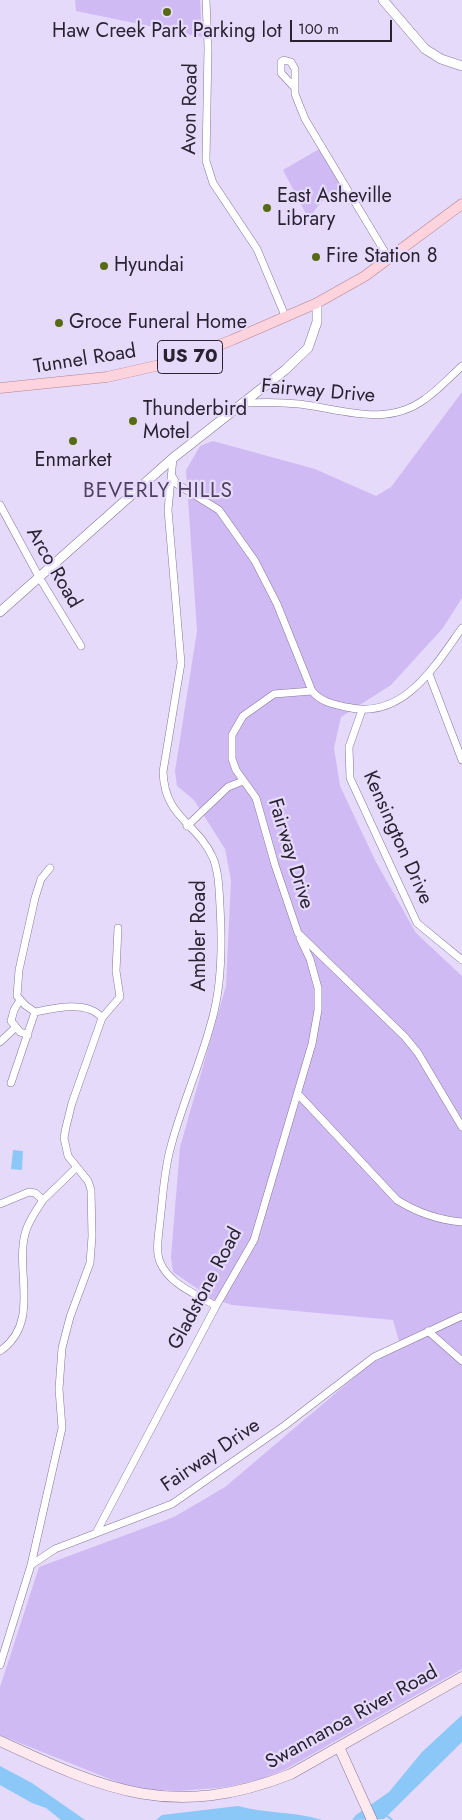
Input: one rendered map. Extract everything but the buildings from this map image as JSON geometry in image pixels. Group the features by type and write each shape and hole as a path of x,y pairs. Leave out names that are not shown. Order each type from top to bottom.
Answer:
{"main road":[{"name":"Tunnel Road","path":"0,388 107,377 182,360 286,318 317,303 365,276 462,204"},
{"name":"Swannanoa River Road","path":"0,1741 94,1783 143,1797 168,1800 217,1797 267,1785 291,1774 462,1678"},
{"path":"339,1747 372,1820"}],"street":[{"name":"Avon Road","path":"206,0 208,47 206,161 213,183 257,249 286,318"},
{"path":"383,0 425,49 441,59 462,66"},
{"path":"294,86 305,119 389,259"},
{"path":"0,612 173,458 245,403 308,348 317,322 317,303"},
{"name":"Fairway Drive","path":"245,403 271,401 300,404 366,416 390,414 425,400 462,366"},
{"name":"Ambler Road","path":"173,458 168,510 181,663 163,781 171,807 212,857 218,874 220,908 218,990 206,1042 171,1146 165,1176 159,1237 159,1261 168,1276 216,1306"},
{"path":"172,476 177,484 219,510 255,561 277,604 312,691 320,699 362,710 392,703 419,686 462,628"},
{"name":"Arco Road","path":"0,505 39,577 81,646"},
{"path":"429,674 462,760"},
{"name":"Fairway Drive","path":"312,691 274,694 243,716 236,725 231,741 232,759 243,781 256,798 275,865 298,933 405,1037 418,1053 462,1128"},
{"name":"Kensington Drive","path":"362,710 349,747 350,778 417,923 462,960"},
{"path":"187,826 228,787 243,781"},
{"path":"50,868 41,879 35,898 19,970 17,996 35,1012 62,1007 82,1008 98,1012 102,1018"},
{"path":"0,1665 31,1565 62,1428 59,1389 62,1348 70,1316 90,1263 92,1227 91,1190 88,1181 68,1156 65,1147 66,1128 72,1102 102,1018 120,997 116,971 118,928"},
{"name":"Gladstone Road","path":"97,1531 216,1306 254,1240 312,1044 319,998 310,959 298,933"},
{"path":"20,1000 11,1016 11,1022 15,1028 28,1035"},
{"path":"11,1083 35,1012"},
{"path":"0,1042 15,1028"},
{"path":"298,1094 398,1200 428,1216 462,1222"},
{"path":"0,1351 15,1338 20,1323 26,1290 23,1249 25,1234 31,1218 43,1200 76,1168"},
{"path":"0,1204 29,1192 35,1193 43,1200"},
{"name":"Fairway Drive","path":"31,1565 56,1549 97,1531 172,1504 284,1426 374,1357 462,1316"},
{"path":"428,1331 462,1360"}],"shaded area":[{"path":"75,0 200,0 202,37 76,11"},
{"path":"319,149 346,194 341,197 337,191 321,202 312,214 307,216 283,170"},
{"path":"462,392 462,598 443,628 391,685 341,717 334,748 340,786 376,862 416,933 462,976 462,1669 286,1769 261,1779 227,1787 179,1791 137,1790 0,1735 0,1687 39,1567 174,1517 225,1487 370,1364 401,1348 393,1320 232,1305 211,1298 173,1272 171,1257 180,1147 226,986 231,880 225,849 194,800 177,786 175,771 197,631 186,470 200,446 213,441 315,469 376,496 391,487"}],"water":[{"path":"13,1150 23,1151 22,1170 11,1169"},
{"path":"462,1715 462,1742 384,1819 352,1820 356,1815 389,1792 422,1752"},
{"path":"0,1766 32,1783 85,1820 61,1820 46,1808 32,1803 0,1785"},
{"path":"238,1806 322,1820 156,1820 162,1815"}],"waterway":[{"path":"386,1815 392,1820"}],"place":[{"name":"Haw Creek Park Parking lot","path":"167,12"},
{"name":"East Asheville Library","path":"267,208"},
{"name":"Fire Station 8","path":"316,257"},
{"name":"Hyundai","path":"104,266"},
{"name":"Groce Funeral Home","path":"59,323"},
{"name":"Thunderbird Motel","path":"133,421"},
{"name":"Enmarket","path":"73,441"}],"district":[{"name":"BEVERLY HILLS","path":"158,492"}]}
